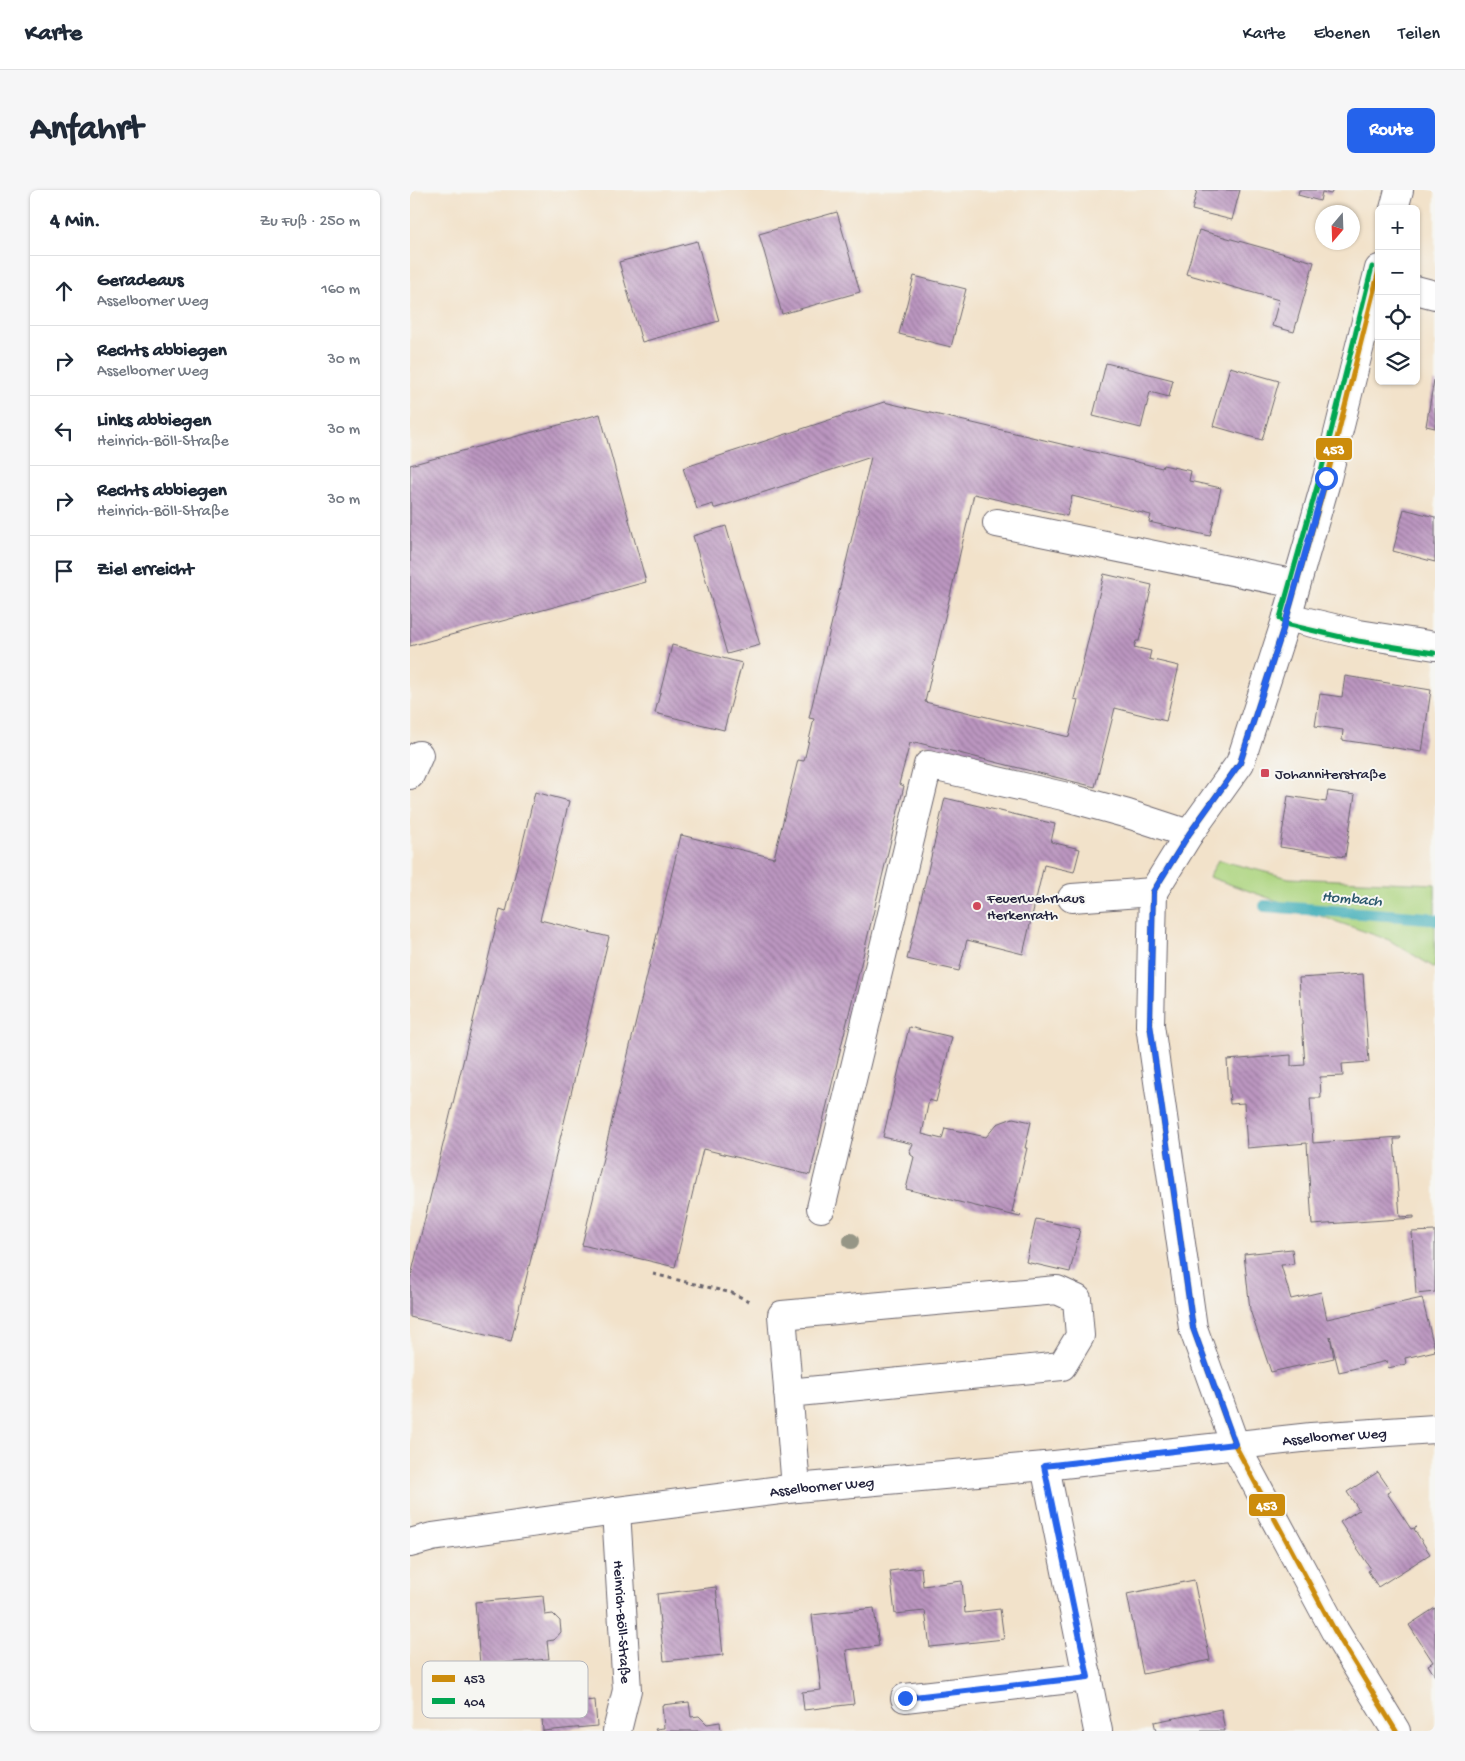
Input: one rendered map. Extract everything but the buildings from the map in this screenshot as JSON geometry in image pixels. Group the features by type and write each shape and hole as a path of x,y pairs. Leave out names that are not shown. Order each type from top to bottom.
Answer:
{"street":[{"path":"1395,205 1399,190"},
{"path":"1375,287 1326,478 1287,617 1240,763 1189,834 1153,892 1150,1024 1193,1328 1235,1444 1335,1631 1396,1731"},
{"path":"1420,291 1435,295"},
{"path":"997,523 1296,584"},
{"path":"1287,617 1359,634 1435,646"},
{"path":"820,1208 928,765 1063,796 1128,814 1189,834"},
{"path":"1072,898 1153,892"},
{"path":"788,1393 1062,1366 1080,1336 1077,1299 1057,1290 782,1315 788,1393 796,1488"},
{"name":"Asselborner Weg","path":"410,1543 432,1537 796,1488 1044,1466 1235,1444 1435,1428"},
{"path":"1044,1466 1098,1731"},
{"name":"Heinrich-Böll-Straße","path":"616,1511 627,1690 617,1731"},
{"path":"905,1698 1088,1677"}],"path":[{"path":"654,1274 732,1293 782,1315"}],"green space":[{"path":"1218,860 1289,878 1435,884 1435,968 1389,940 1209,877"}],"waterway":[{"name":"Hombach","path":"1265,906 1435,920"}],"transit line":[{"name":"404","path":"1372,267 1320,476 1280,618 1285,624 1358,641 1434,653"},
{"name":"453","path":"1375,286 1327,478 1287,617 1240,763 1189,834 1153,892 1150,1025 1193,1328 1235,1445 1335,1631 1396,1731"}],"place":[{"name":"Johanniterstraße","path":"1265,773"},
{"name":"Feuerwehrhaus Herkenrath","path":"977,906"}],"route":[{"path":"905,1698 1088,1677 1044,1466 1235,1444 1193,1328 1150,1024 1153,892 1189,834 1240,763 1287,617 1326,478"}]}
